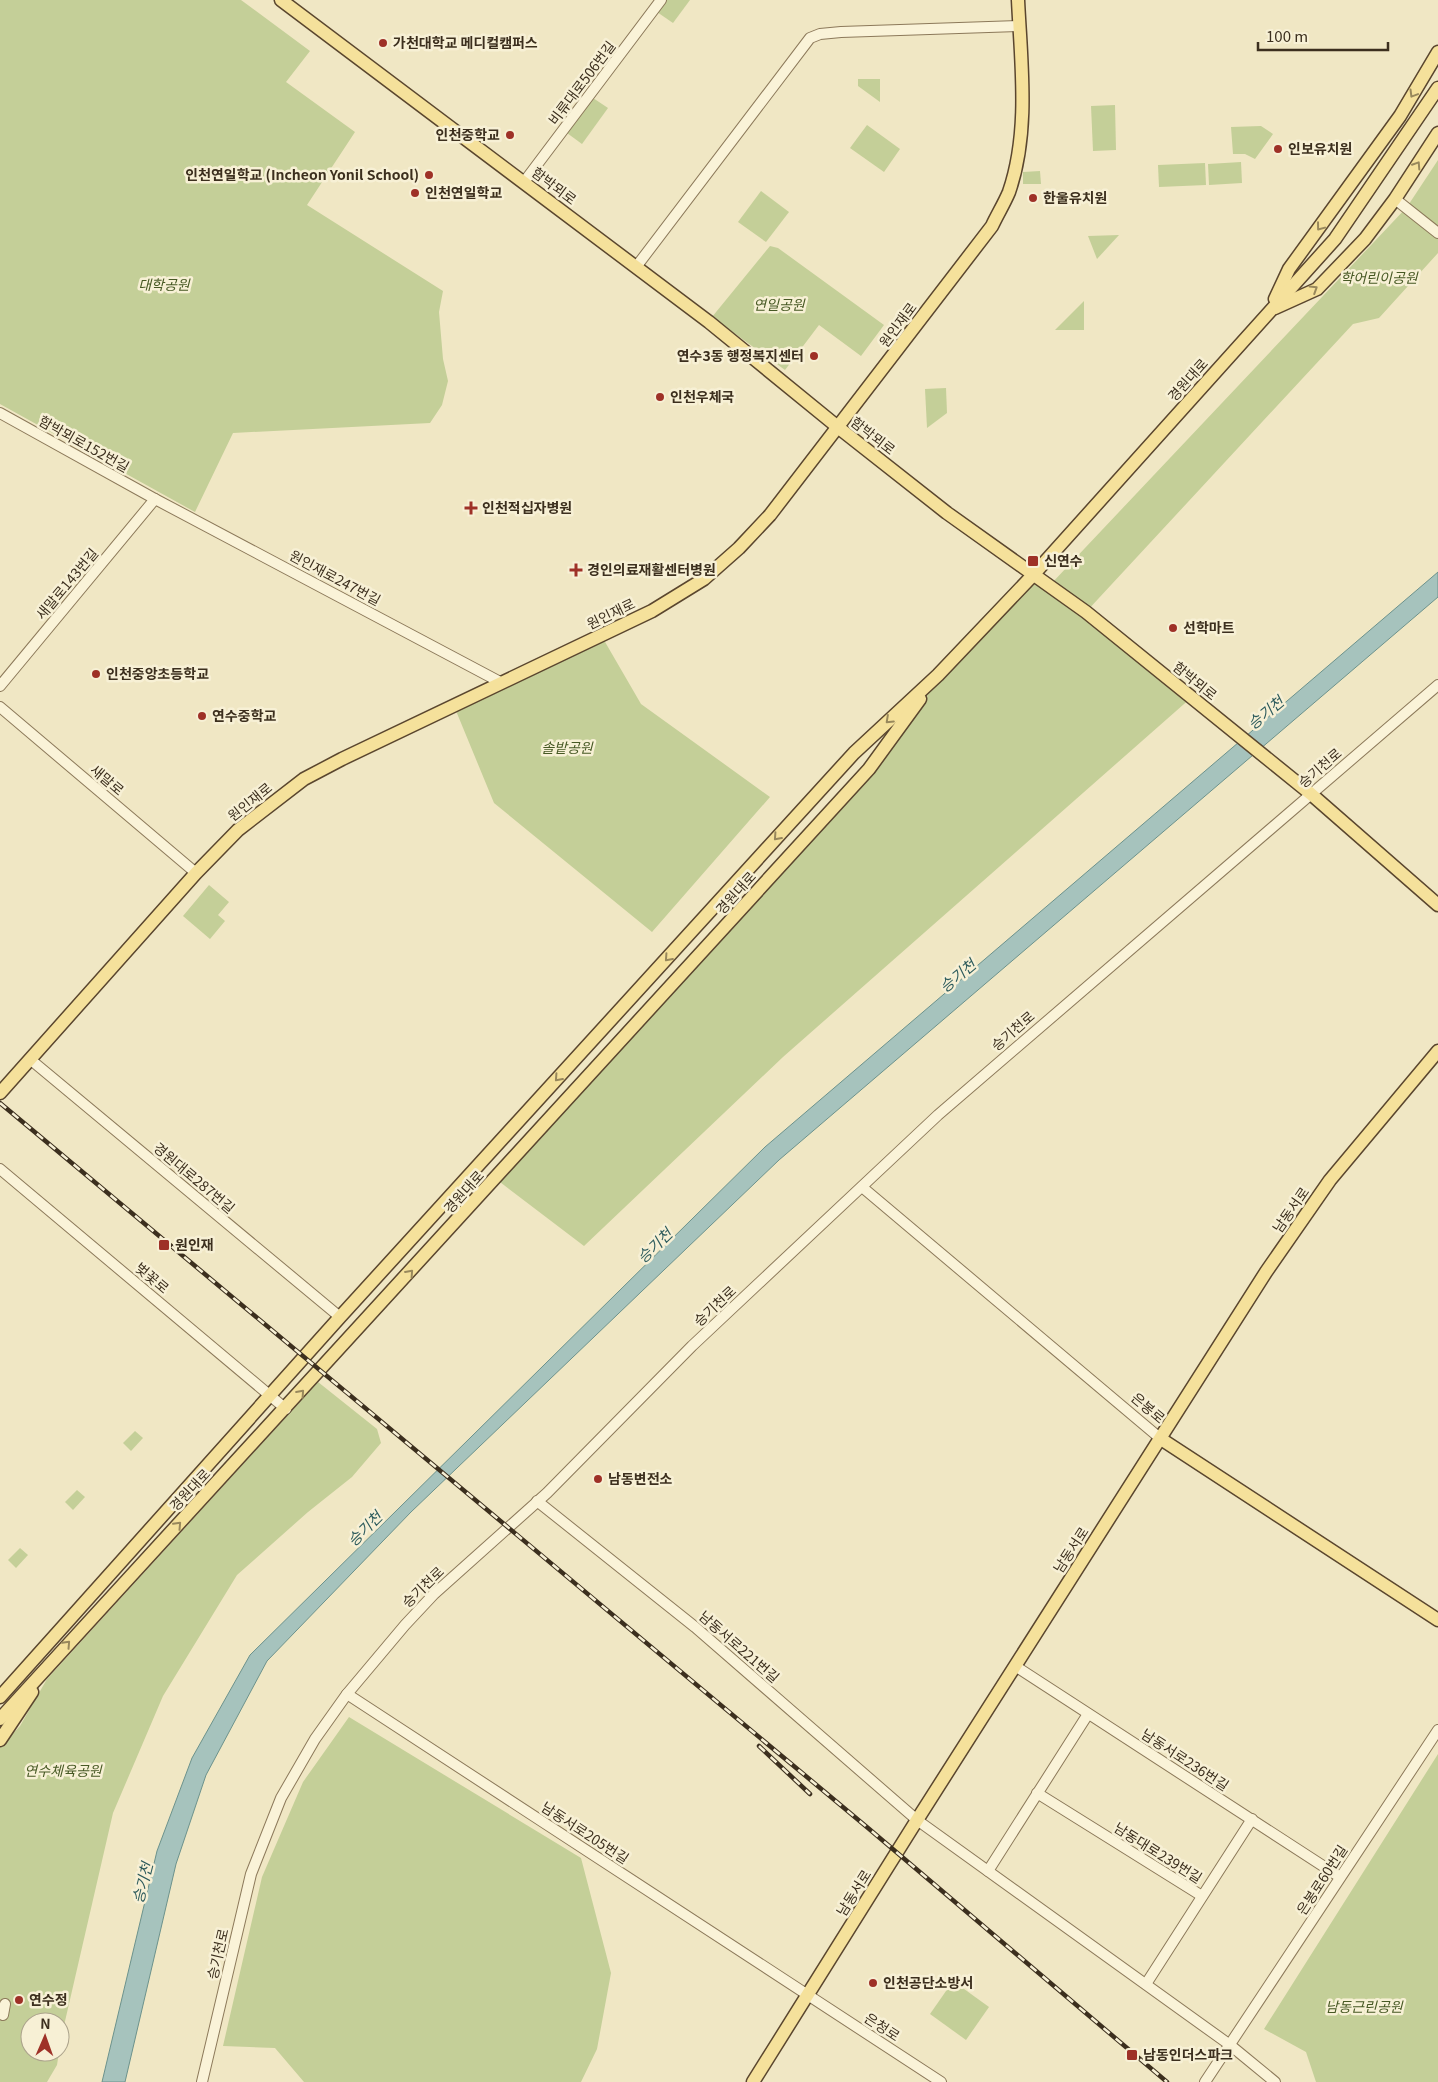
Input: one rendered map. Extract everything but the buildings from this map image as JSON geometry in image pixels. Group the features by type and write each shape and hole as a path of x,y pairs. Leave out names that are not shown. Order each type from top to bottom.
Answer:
{"main road":[{"name":"함박뫼로","path":"281,0 708,322 948,513 1086,612 1311,794 1438,905"},
{"name":"원인재로","path":"0,1093 196,873 238,830 304,780 652,611 704,579 739,548 770,515 824,443 839,428 992,226 1008,193 1021,139 1018,0"},
{"path":"1270,310 1289,269 1400,116 1438,52"},
{"name":"경원대로","path":"0,1697 340,1317 854,753 938,675 1034,574 1334,239 1438,88"},
{"path":"1270,310 1317,289 1365,239 1395,199 1438,133"},
{"name":"경원대로","path":"0,1719 286,1409 869,769 938,675"},
{"name":"남동서로","path":"753,2082 917,1820 1266,1272 1330,1180 1438,1051"},
{"name":"은봉로","path":"1161,1439 1438,1620"},
{"path":"0,1683 40,1651"},
{"path":"0,1740 53,1660"}],"street":[{"name":"비류대로506번길","path":"524,182 661,0"},
{"path":"636,267 810,38 820,34 841,32 1019,26"},
{"path":"1395,199 1438,233"},
{"name":"함박뫼로152번길","path":"0,413 155,498"},
{"name":"원인재로247번길","path":"155,498 502,683"},
{"name":"새말로143번길","path":"0,686 155,498"},
{"name":"승기천로","path":"202,2082 251,1874 281,1798 315,1739 347,1694 434,1594 538,1501 692,1346 1001,1060 1438,685"},
{"name":"새말로","path":"0,707 196,873"},
{"name":"경원대로287번길","path":"31,1060 340,1317"},
{"name":"벚꽃로","path":"0,1169 286,1409"},
{"name":"은봉로","path":"862,1187 1161,1439"},
{"name":"남동서로221번길","path":"538,1501 695,1627 917,1820"},
{"name":"남동서로236번길","path":"1015,1666 1340,1877"},
{"name":"남동서로205번길","path":"347,1694 809,1995"},
{"path":"988,1870 1088,1714"},
{"name":"은봉로60번길","path":"1205,2082 1438,1730"},
{"name":"남동대로239번길","path":"1037,1793 1202,1896 1146,1984"},
{"path":"1202,1896 1252,1819"},
{"path":"917,1820 1230,2045 1275,2082"},
{"name":"은청로","path":"809,1995 941,2082"}],"green space":[{"name":"대학공원","path":"0,0 241,0 310,51 286,82 355,132 307,205 443,291 439,312 443,359 448,381 442,405 430,423 233,433 195,512 0,404"},
{"path":"666,0 690,0 673,23 657,12"},
{"path":"858,79 880,79 880,102 858,86"},
{"path":"593,98 608,108 582,144 567,133"},
{"path":"1115,105 1116,150 1093,151 1091,106"},
{"path":"867,125 900,149 884,172 850,148"},
{"path":"1261,126 1273,134 1255,159 1245,154 1233,154 1231,127"},
{"name":"학어린이공원","path":"1438,160 1438,253 1379,318 1353,324 1086,612 1051,584 1407,207"},
{"path":"1241,162 1242,183 1209,185 1208,164"},
{"path":"1205,163 1206,185 1159,187 1158,165"},
{"path":"1040,171 1041,184 1023,184 1023,172"},
{"path":"761,191 789,212 766,242 738,222"},
{"path":"1119,235 1097,259 1088,236"},
{"name":"연일공원","path":"770,246 778,248 884,325 861,356 819,325 785,370 712,317"},
{"path":"1084,301 1084,330 1055,330"},
{"path":"946,388 947,413 927,428 925,389"},
{"path":"1034,574 1192,697 783,1057 584,1246 496,1179 869,769 938,675"},
{"name":"솔밭공원","path":"601,635 641,704 770,797 652,932 494,803 454,706"},
{"path":"209,885 229,902 218,915 225,921 210,939 183,916"},
{"name":"연수체육공원","path":"318,1382 377,1429 381,1443 352,1477 308,1512 237,1575 163,1696 113,1813 67,2012 20,2012 20,2062 57,2062 57,2065 47,2082 0,2082 0,1747 20,1726 47,1679"},
{"path":"135,1431 143,1438 131,1451 123,1443"},
{"path":"77,1490 85,1497 73,1510 65,1502"},
{"path":"20,1548 28,1555 16,1568 8,1560"},
{"path":"349,1717 581,1858 611,1973 597,2049 581,2082 304,2082 275,2048 223,2046 262,1877 303,1782"},
{"name":"남동근린공원","path":"1438,1754 1438,2082 1316,2082 1306,2052 1264,2029"},
{"path":"953,1981 989,2007 966,2040 930,2014"}],"water":[{"path":"1438,572 1438,597 779,1160 411,1512 267,1661 206,1775 176,1864 125,2082 102,2082 157,1851 192,1758 250,1655 765,1147"}],"railway":[{"path":"0,1103 868,1828 1167,2082"},
{"path":"759,1746 810,1794"}],"place":[{"name":"가천대학교 메디컬캠퍼스","path":"383,43"},
{"name":"인천중학교","path":"510,135"},
{"name":"인보유치원","path":"1278,149"},
{"name":"인천연일학교 (Incheon Yonil School)","path":"429,175"},
{"name":"인천연일학교","path":"415,193"},
{"name":"한울유치원","path":"1033,198"},
{"name":"연수3동 행정복지센터","path":"814,356"},
{"name":"인천우체국","path":"660,397"},
{"name":"인천적십자병원","path":"471,508"},
{"name":"신연수","path":"1033,561"},
{"name":"경인의료재활센터병원","path":"576,570"},
{"name":"선학마트","path":"1173,628"},
{"name":"인천중앙초등학교","path":"96,674"},
{"name":"연수중학교","path":"202,716"},
{"name":"원인재","path":"164,1245"},
{"name":"남동변전소","path":"598,1479"},
{"name":"인천공단소방서","path":"873,1983"},
{"name":"연수정","path":"19,2000"},
{"name":"남동인더스파크","path":"1132,2055"}],"water label":[{"name":"승기천","path":"1266,713"},
{"name":"승기천","path":"958,976"},
{"name":"승기천","path":"655,1246"},
{"name":"승기천","path":"365,1529"},
{"name":"승기천","path":"143,1883"}]}
